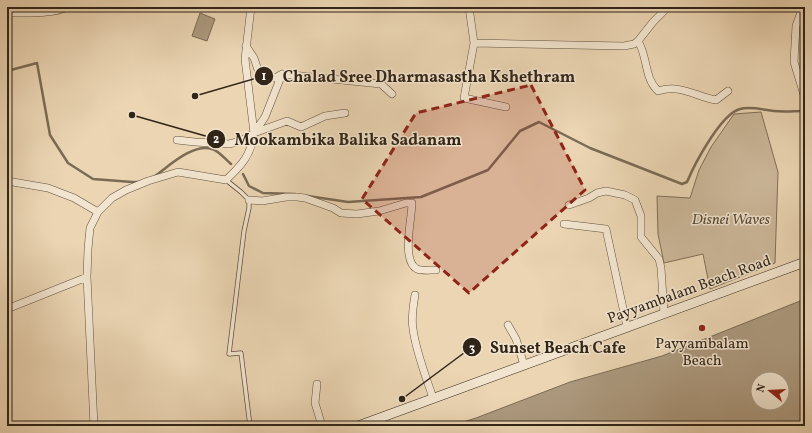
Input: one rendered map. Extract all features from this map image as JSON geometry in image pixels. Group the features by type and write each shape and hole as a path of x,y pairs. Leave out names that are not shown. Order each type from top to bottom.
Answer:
{"main road":[{"name":"Payyambalam Beach Road","path":"358,426 805,262"}],"street":[{"path":"7,13 53,11 62,10 67,7"},
{"path":"94,426 87,277 90,228 98,212 112,198 148,180 178,172 226,180 240,167 252,144 254,133 245,59 251,7"},
{"path":"469,7 474,43 464,98 506,107"},
{"path":"474,43 624,46 634,44 638,41 653,22 668,7"},
{"path":"803,7 796,26 794,62 805,98"},
{"path":"638,41 643,49 649,78 653,86 658,91 672,88 688,91 702,97 716,100 728,91"},
{"path":"246,46 254,58 258,70 263,78 275,78 282,74 381,84 392,94"},
{"path":"254,133 265,118 282,74"},
{"path":"177,140 229,144 241,141 254,133 287,121 302,127 325,116 345,113"},
{"path":"7,180 48,188 74,198 98,212"},
{"path":"569,205 589,198 597,193 606,191 625,195 635,200 641,216 641,237 659,259 664,314"},
{"path":"249,200 262,201 286,197 305,198 333,208 342,213 357,214 379,211 406,203 412,203 408,246 411,262 413,266 419,270 436,270"},
{"path":"564,224 606,229 627,327"},
{"path":"7,309 87,277"},
{"path":"415,295 412,316 415,342 433,398"},
{"path":"508,325 519,348 524,365"},
{"path":"317,384 315,403 322,426"}],"lane":[{"path":"226,180 249,200 229,354 241,353 250,426"}],"highlighted area":[{"path":"531,85 585,190 469,293 362,199 416,113"}],"green space":[{"name":"Disnei Waves","path":"761,112 778,172 775,263 710,289 703,254 664,263 658,234 657,196 690,198 699,170 711,147 734,114"}],"shaded area":[{"path":"200,13 215,19 207,41 192,36"},
{"path":"805,299 805,426 450,426 476,418 570,382 662,356"}],"waterway":[{"path":"7,71 37,63 50,135 68,163 93,179 139,182"},
{"path":"308,196 348,202 421,197 488,170 520,131 539,122 590,148 682,184 687,182 709,140 717,129 733,113 740,109 749,108 778,111 805,111"},
{"path":"155,176 174,161 197,149 205,148 217,151 231,164"},
{"path":"243,174 249,186 263,193 295,194"}],"place":[{"name":"Chalad Sree Dharmasastha Kshethram","path":"195,96"},
{"name":"Mookambika Balika Sadanam","path":"132,115"},
{"name":"Payyambalam Beach","path":"702,328"},
{"name":"Sunset Beach Cafe","path":"402,399"}]}
